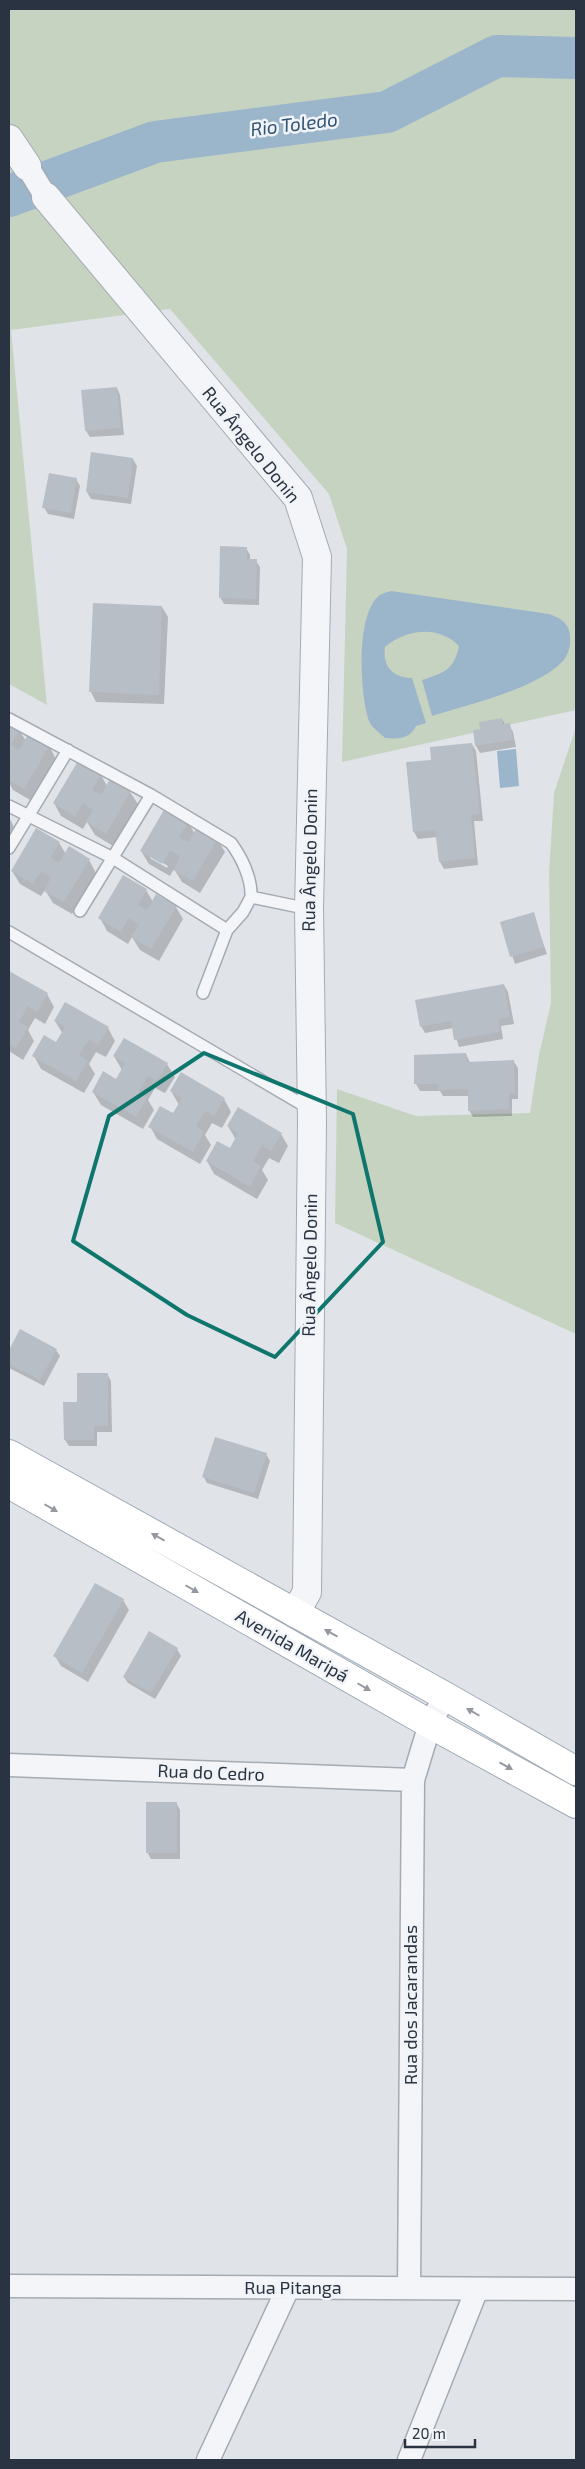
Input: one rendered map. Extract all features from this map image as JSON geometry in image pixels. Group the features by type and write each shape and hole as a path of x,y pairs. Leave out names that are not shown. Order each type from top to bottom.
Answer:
{"main road":[{"name":"Avenida Maripá","path":"9,1454 446,1696 576,1771"},
{"name":"Avenida Maripá","path":"9,1484 430,1724 576,1804"}],"street":[{"path":"9,140 46,197"},
{"name":"Rua Ângelo Donin","path":"46,197 298,498 317,557 309,910 311,1110 307,1592 295,1613"},
{"path":"279,1638 295,1613"},
{"name":"Rua dos Jacarandas","path":"409,2288 413,1780 430,1724 446,1696"},
{"name":"Rua do Cedro","path":"9,1766 413,1780"},
{"name":"Rua Pitanga","path":"9,2286 576,2289"},
{"path":"208,2460 288,2288"},
{"path":"409,2460 476,2289"}],"lane":[{"path":"9,719 152,795 231,843 239,854 252,887 252,897 243,912 228,930 203,993"},
{"path":"9,848 68,750"},
{"path":"80,911 152,795"},
{"path":"9,806 113,858 228,930"},
{"path":"252,897 309,910"},
{"path":"9,932 311,1110"}],"highlighted area":[{"path":"204,1053 353,1114 383,1242 275,1357 187,1315 73,1241 109,1116"}],"green space":[{"path":"9,9 576,9 576,710 342,762 347,549 329,494 170,309 11,330 47,705 9,684"},
{"path":"576,727 576,1334 335,1223 337,1089 416,1116 530,1113 539,1055 551,1003 549,872 554,793"}],"water":[{"path":"391,591 549,614 560,619 568,628 570,632 569,650 562,662 536,680 501,695 432,716 422,680 447,669 454,660 459,646 451,639 432,632 412,633 403,636 385,647 385,660 390,670 394,673 399,676 412,678 426,723 416,726 407,736 385,738 369,721 363,693 362,655 366,619 372,605 380,595"},
{"path":"516,749 519,786 500,788 497,751"}],"building":[{"path":"117,387 121,428 85,431 81,390"},
{"path":"91,452 133,458 128,498 86,492"},
{"path":"49,473 77,478 71,513 42,508"},
{"path":"220,546 247,547 247,559 257,559 256,599 219,598"},
{"path":"93,603 162,606 159,695 89,692"},
{"path":"502,718 503,724 510,723 513,740 475,746 473,730 480,729 479,722"},
{"path":"9,722 20,729 11,745 19,750 29,733 50,745 24,789 9,780 9,770 12,764 9,763"},
{"path":"472,743 480,814 471,815 475,858 439,862 435,830 413,832 406,762 431,760 430,747"},
{"path":"78,761 102,774 92,790 101,795 110,779 131,791 106,834 86,822 93,810 83,803 75,817 53,803"},
{"path":"165,808 189,821 179,837 188,842 198,826 218,838 193,881 173,870 180,856 170,851 162,864 140,851"},
{"path":"36,828 60,842 51,858 59,863 69,846 90,859 64,902 44,891 51,877 41,872 33,884 11,871"},
{"path":"123,875 147,889 138,905 147,910 156,894 177,906 151,949 131,937 139,925 129,918 121,932 98,918"},
{"path":"534,912 544,947 510,957 500,922"},
{"path":"9,971 48,993 37,1012 28,1006 19,1022 28,1027 16,1048 9,1044"},
{"path":"504,984 510,1017 498,1019 500,1032 454,1040 451,1021 420,1027 415,1000"},
{"path":"65,1002 109,1027 98,1045 89,1040 79,1055 88,1061 76,1081 32,1056 44,1035 56,1042 65,1027 54,1021"},
{"path":"124,1038 168,1063 157,1081 148,1076 139,1091 148,1097 136,1117 92,1092 103,1071 116,1079 125,1063 113,1056"},
{"path":"466,1053 467,1062 514,1060 515,1093 509,1093 509,1109 468,1111 468,1089 438,1090 438,1084 414,1084 414,1055"},
{"path":"181,1072 225,1098 214,1116 205,1111 196,1126 204,1132 193,1152 148,1127 160,1106 173,1113 182,1098 170,1091"},
{"path":"238,1107 282,1133 271,1151 262,1145 253,1161 261,1166 250,1187 206,1161 217,1141 230,1148 238,1133 227,1126"},
{"path":"20,1329 57,1349 40,1380 9,1364 9,1350"},
{"path":"77,1373 108,1373 108,1426 94,1426 94,1440 64,1440 63,1402 77,1402"},
{"path":"215,1437 267,1453 254,1493 202,1477"},
{"path":"95,1583 124,1599 82,1673 53,1656"},
{"path":"149,1631 178,1648 151,1693 123,1677"},
{"path":"146,1802 177,1802 177,1853 146,1853"}],"waterway":[{"name":"Rio Toledo","path":"9,196 155,142 387,112 497,56 576,58"}]}
